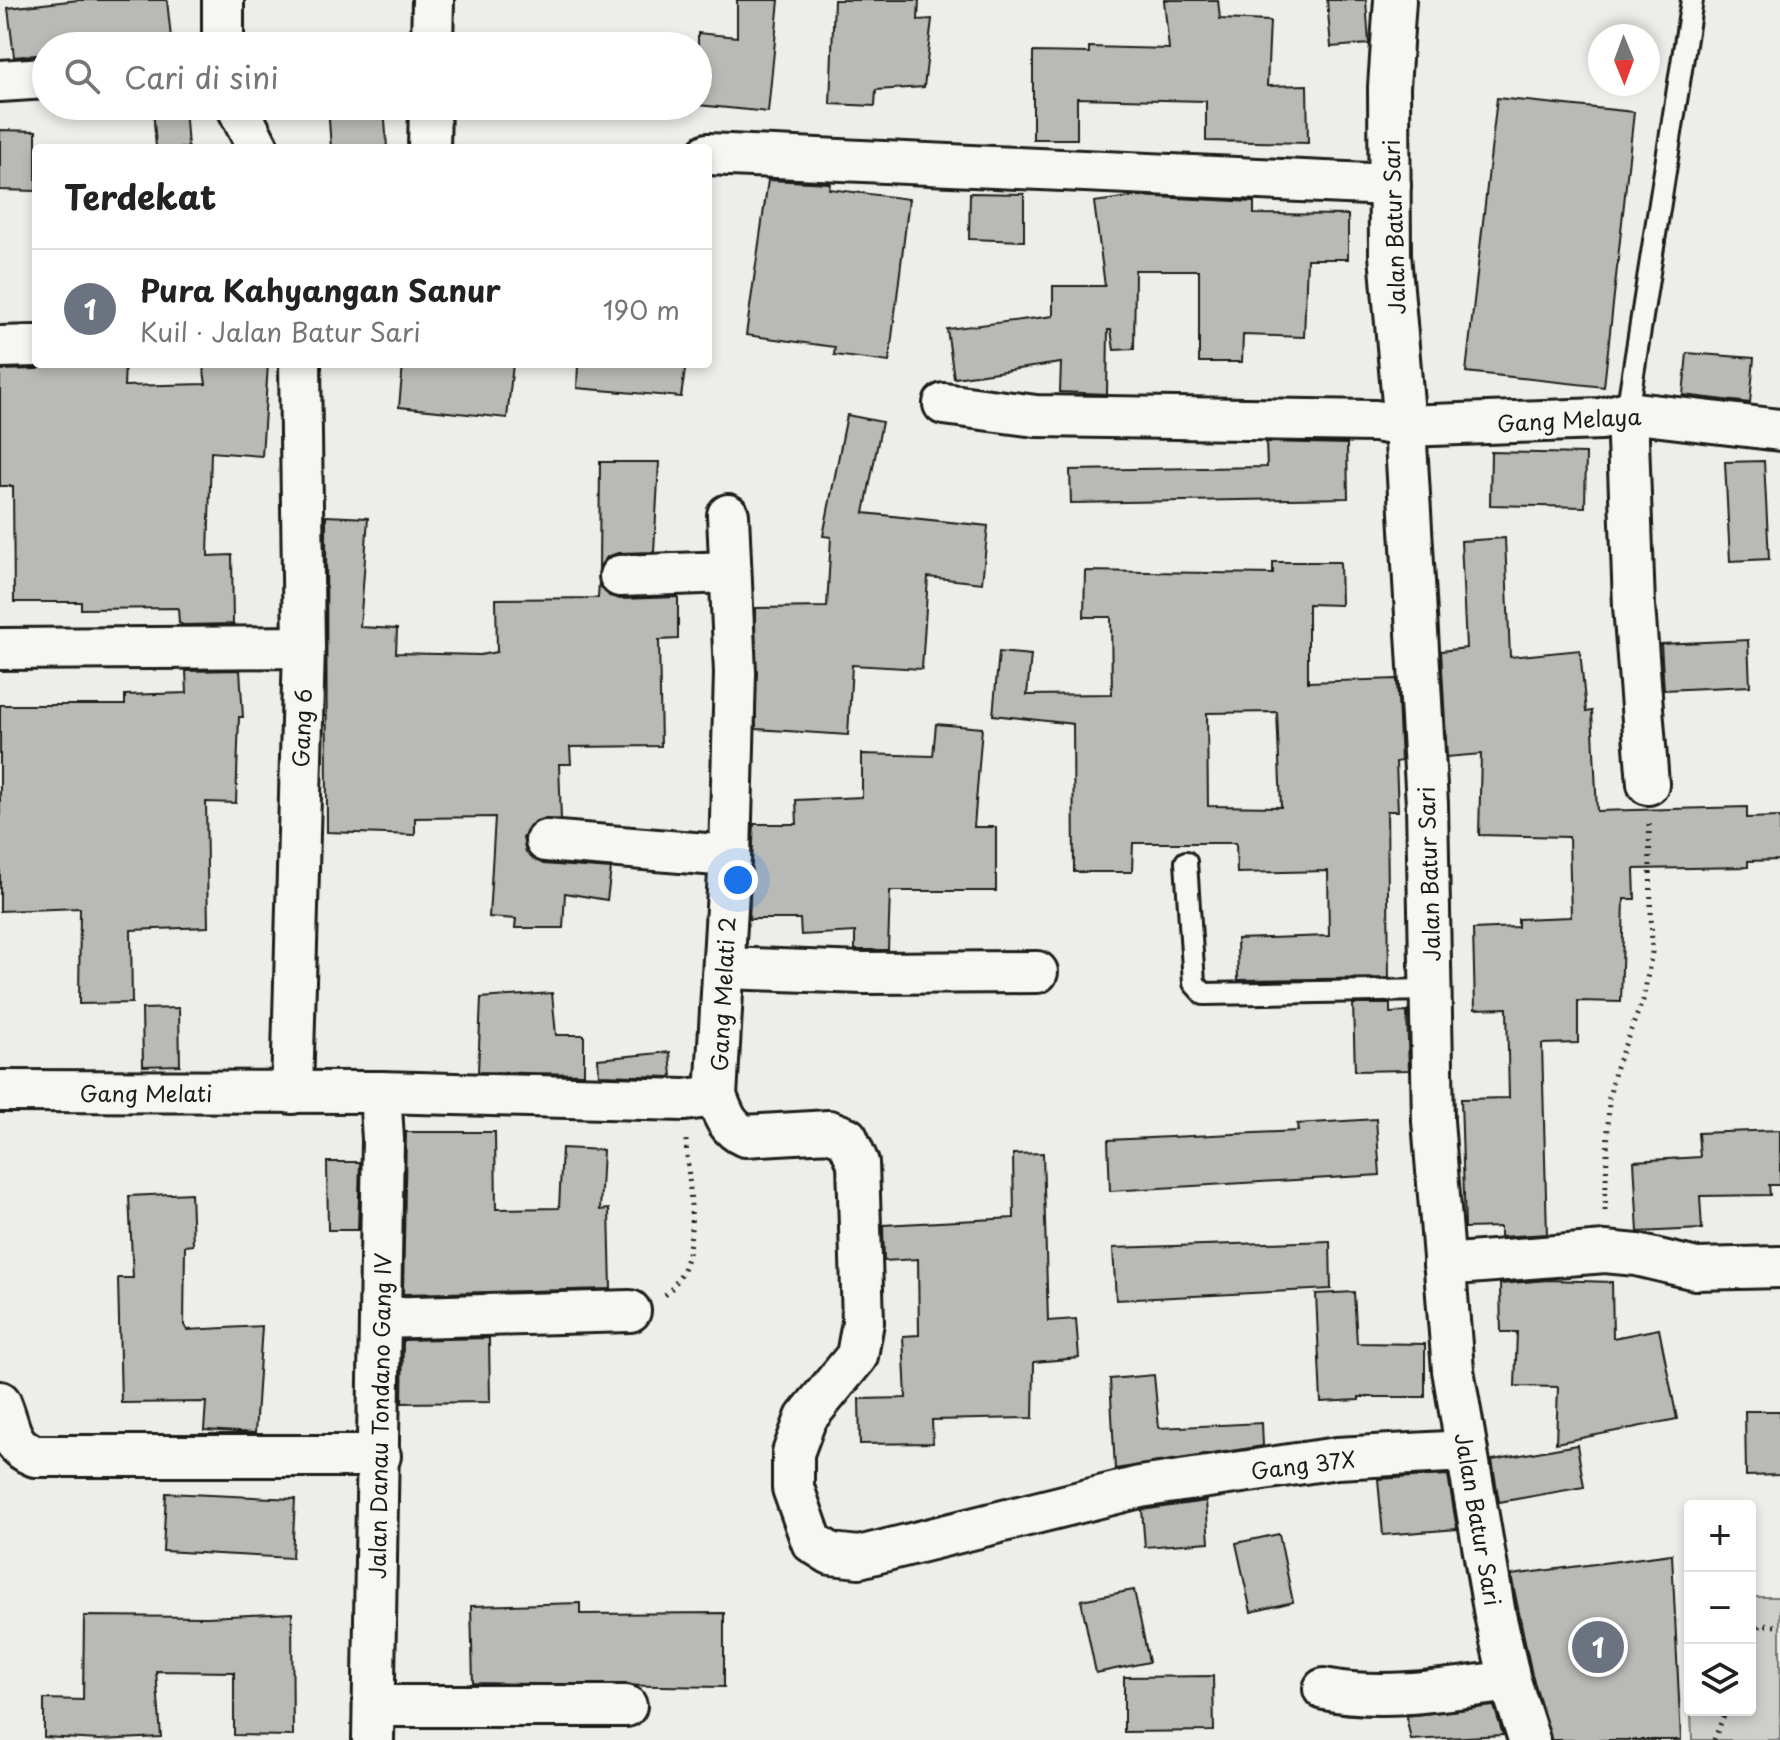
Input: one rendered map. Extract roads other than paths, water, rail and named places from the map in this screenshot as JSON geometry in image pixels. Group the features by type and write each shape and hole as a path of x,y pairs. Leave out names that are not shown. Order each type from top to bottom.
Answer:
{"street":[{"path":"223,0 223,32"},
{"path":"432,32 433,0"},
{"name":"Jalan Batur Sari","path":"1395,0 1389,87 1390,255 1405,426 1429,849 1433,1121 1444,1265 1453,1370 1466,1451 1510,1681 1529,1740"},
{"path":"0,81 32,79"},
{"path":"244,120 256,144"},
{"path":"429,144 430,120"},
{"path":"712,154 1390,185"},
{"path":"0,347 32,346"},
{"name":"Gang 6","path":"292,1093 304,647 300,368"},
{"name":"Gang Melaya","path":"944,404 1036,416 1375,421 1405,426 1601,419 1627,412 1780,430"},
{"path":"1627,412 1634,606 1648,784"},
{"name":"Gang Melati 2","path":"700,1098 724,968 730,856 735,673 728,515"},
{"path":"620,576 730,572"},
{"path":"0,649 304,647"},
{"path":"546,841 730,856"},
{"path":"724,968 863,973 1037,972"},
{"name":"Gang Melati","path":"0,1091 292,1093"},
{"name":"Jalan Danau Tondano Gang IV","path":"374,1723 380,1456 383,1139 380,1092"},
{"path":"292,1093 700,1098"},
{"name":"Gang 37X","path":"700,1098 734,1131 745,1136 829,1131 847,1138 858,1163 863,1322 857,1356 806,1418 793,1453 793,1488 812,1542 831,1554 859,1557 1140,1487 1337,1458 1466,1451"},
{"path":"1444,1265 1605,1252 1637,1255 1696,1269 1780,1267"},
{"path":"380,1318 630,1311"},
{"path":"0,1402 10,1438 20,1450 35,1456 380,1456"},
{"path":"1324,1689 1366,1694 1444,1690 1510,1681"},
{"path":"374,1723 626,1706"}],"lane":[{"path":"1627,412 1692,0"},
{"path":"1186,862 1194,983 1204,994 1431,990"}],"place":[{"name":"Pura Kahyangan Sanur","path":"1598,1647"}]}
